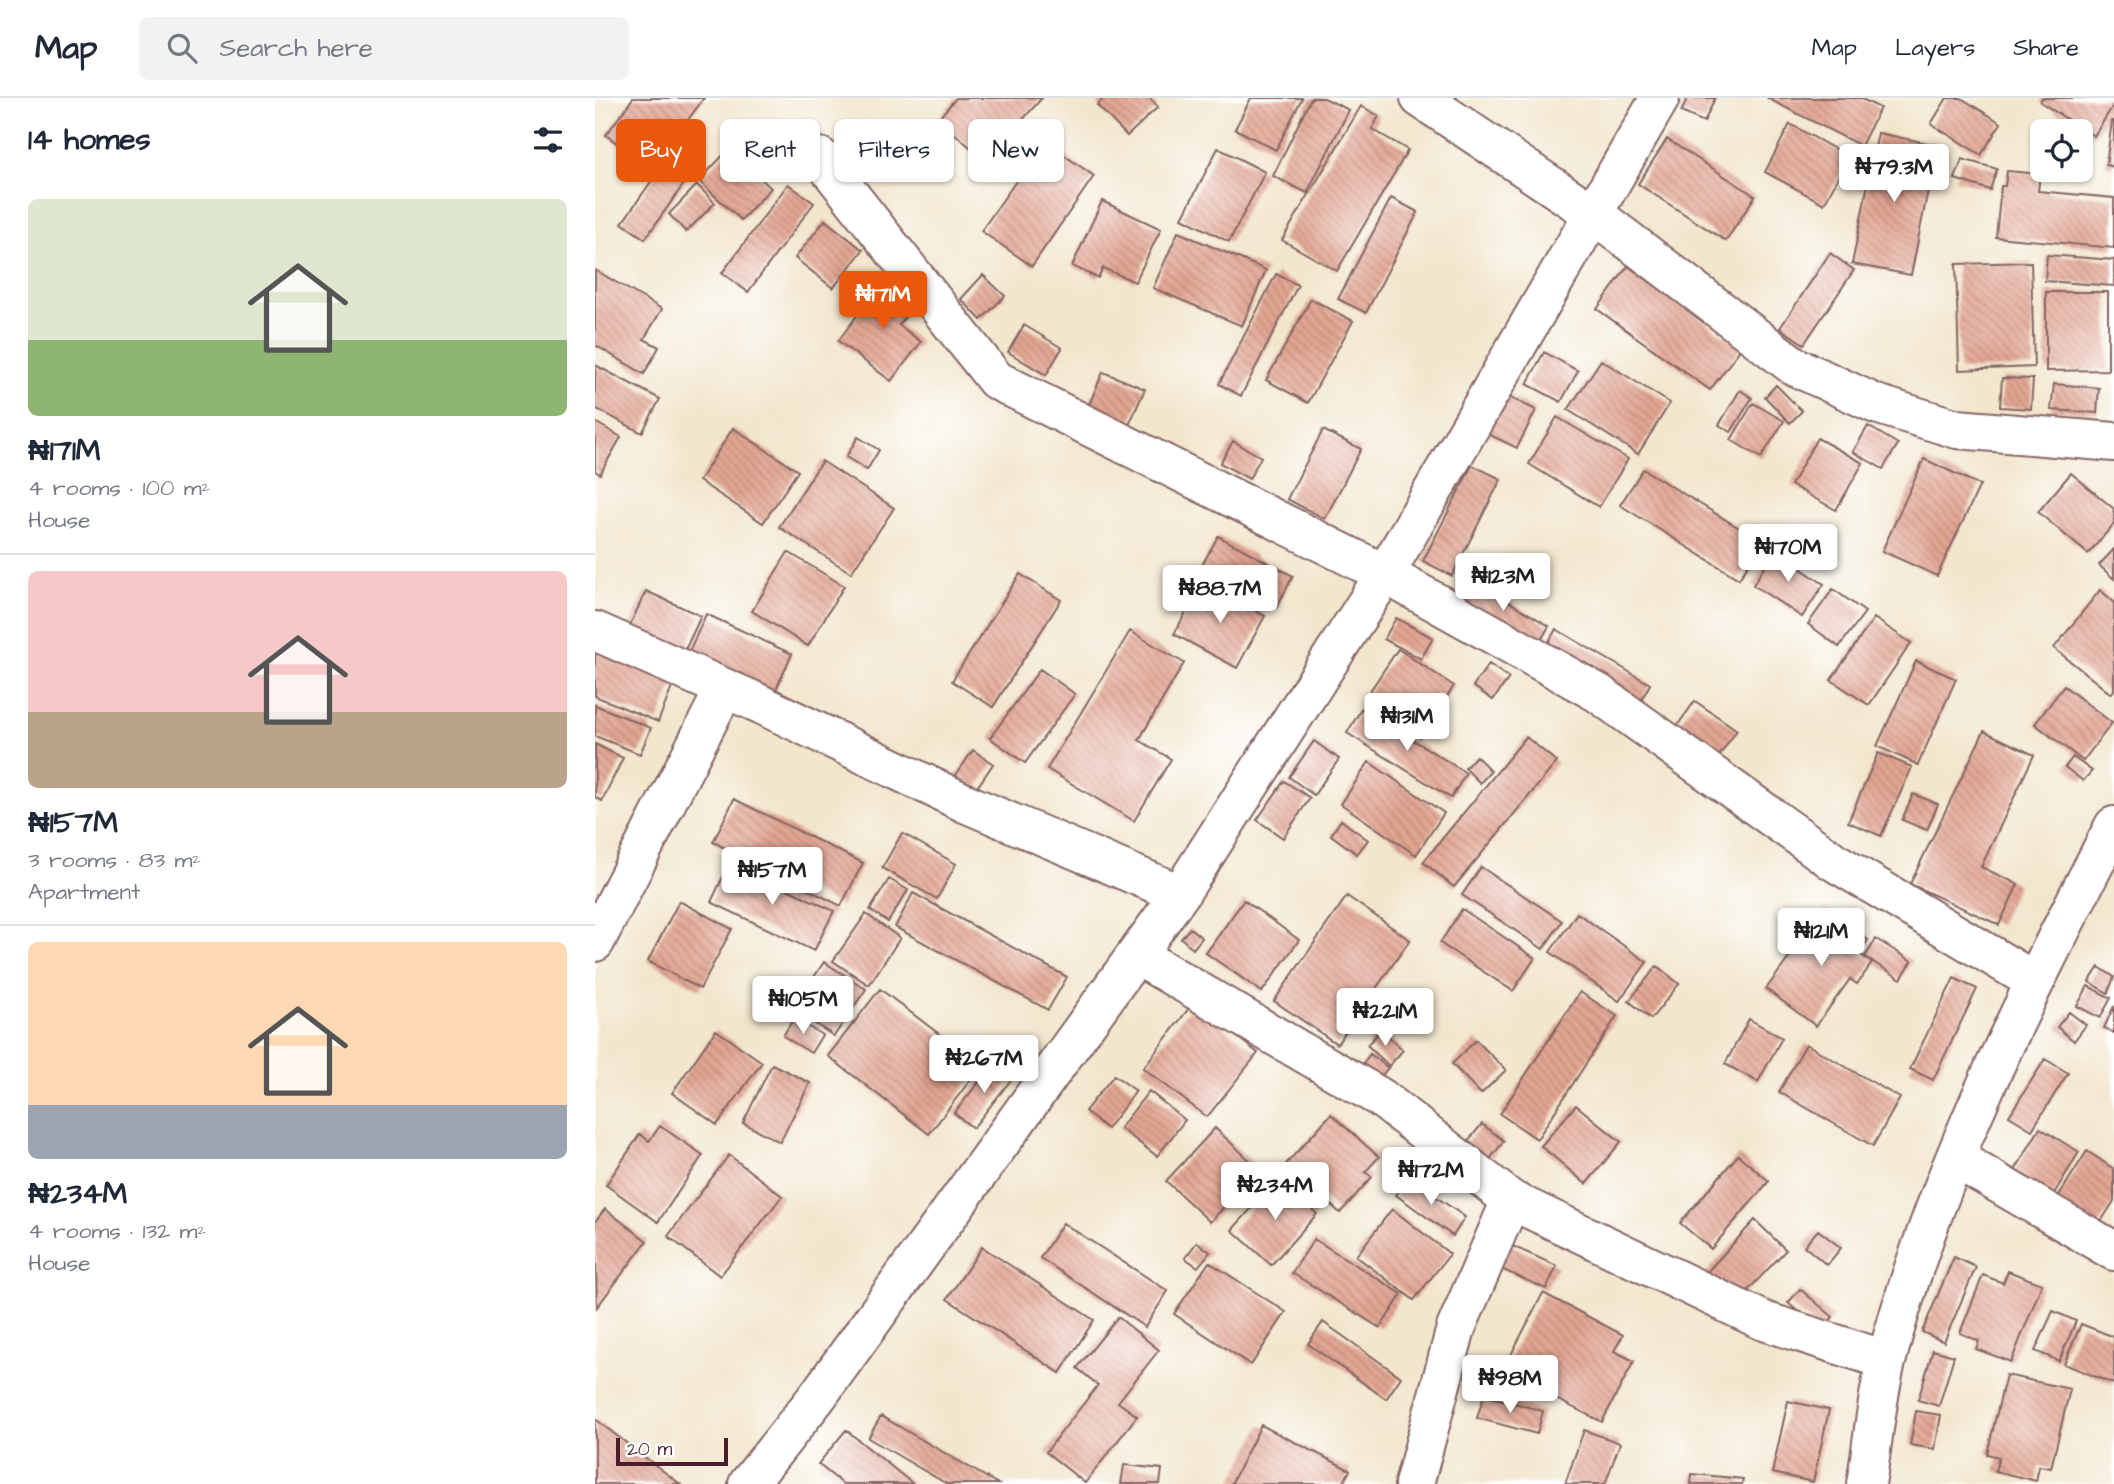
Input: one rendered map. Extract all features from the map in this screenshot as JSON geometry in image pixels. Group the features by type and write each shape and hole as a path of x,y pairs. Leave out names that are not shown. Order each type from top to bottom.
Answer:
{"street":[{"path":"1420,98 1595,215 1794,366 1876,404 1957,429 2114,442"},
{"path":"748,1484 833,1375 1180,894 1385,574 1595,215 1660,98"},
{"path":"820,158 996,380 1385,574 1598,693 1833,861 2034,981"},
{"path":"595,631 965,803 1180,894"},
{"path":"595,943 724,690"},
{"path":"1866,1484 1886,1360 1920,1251 1955,1158 2034,981 2114,826"},
{"path":"1137,956 1381,1098 1511,1200 1764,1321 1886,1360"},
{"path":"1955,1158 2114,1251"},
{"path":"1414,1484 1456,1328 1511,1200"}],"building":[{"path":"633,98 704,98 689,119 618,119"},
{"path":"956,98 1042,98 1023,119 968,119 968,145 954,133 954,119 938,119"},
{"path":"1104,98 1150,98 1158,107 1127,136 1097,105"},
{"path":"1251,98 1302,98 1276,150 1235,129"},
{"path":"1311,98 1324,98 1349,110 1307,193 1273,176"},
{"path":"1688,98 1715,98 1704,122 1681,112"},
{"path":"1767,98 1860,98 1880,108 1861,146"},
{"path":"1947,98 1961,98 2001,123 1981,155 1931,124"},
{"path":"2042,98 2114,98 2114,104 2094,136 2093,119 2067,119 2040,102"},
{"path":"1361,106 1379,116 1372,129 1408,150 1337,271 1282,240"},
{"path":"616,121 616,142 606,135"},
{"path":"2114,121 2114,167 2106,165"},
{"path":"1790,124 1849,157 1824,204 1765,172"},
{"path":"1878,133 1937,145 1911,275 1852,264"},
{"path":"1667,139 1755,196 1726,241 1638,184"},
{"path":"1218,148 1265,172 1229,242 1182,218"},
{"path":"1064,155 1094,176 1032,266 981,231 1015,182 1064,182"},
{"path":"720,159 720,182 765,182 771,188 741,220 700,182 706,182 706,174"},
{"path":"1962,159 1997,169 1990,190 1955,179"},
{"path":"2007,171 2030,173 2030,182 2039,182 2038,191 2114,198 2114,248 1996,237 2001,186 2005,186"},
{"path":"651,182 685,182 645,239 622,223"},
{"path":"788,184 814,203 748,292 722,273"},
{"path":"697,185 715,203 686,232 669,214"},
{"path":"1391,198 1418,212 1366,313 1338,299"},
{"path":"1102,201 1161,229 1135,282 1103,268 1098,278 1072,266"},
{"path":"825,220 863,250 833,288 795,258"},
{"path":"1178,232 1266,270 1242,326 1153,288"},
{"path":"1830,253 1854,270 1804,344 1780,328"},
{"path":"2047,255 2114,260 2114,286 2045,281"},
{"path":"2031,262 2034,367 1959,370 1956,264"},
{"path":"1628,266 1741,348 1710,390 1597,309"},
{"path":"595,270 662,309 644,339 659,347 644,374 595,345"},
{"path":"1276,274 1298,285 1241,396 1219,384"},
{"path":"983,275 1005,296 981,320 961,299"},
{"path":"886,277 917,301 899,325 921,342 891,381 838,341"},
{"path":"2046,292 2108,292 2108,370 2046,371"},
{"path":"1311,299 1353,321 1308,403 1266,380"},
{"path":"1024,325 1062,348 1046,375 1008,352"},
{"path":"1544,352 1578,371 1561,402 1527,384"},
{"path":"1601,360 1670,403 1638,454 1568,410"},
{"path":"595,365 660,399 642,433 595,408"},
{"path":"1103,372 1145,389 1129,425 1088,407"},
{"path":"2002,378 2033,379 2031,409 2000,407"},
{"path":"2054,384 2099,388 2097,413 2051,410"},
{"path":"1776,385 1802,411 1790,423 1765,397"},
{"path":"1740,390 1752,398 1731,432 1719,425"},
{"path":"1505,395 1536,410 1517,448 1486,433"},
{"path":"1753,403 1784,421 1761,458 1731,440"},
{"path":"1557,417 1628,459 1599,507 1529,464"},
{"path":"595,422 621,437 600,474 595,471"},
{"path":"1868,426 1898,444 1883,469 1853,452"},
{"path":"733,428 798,471 763,523 699,481"},
{"path":"1323,430 1361,449 1325,519 1287,499"},
{"path":"858,437 879,450 867,470 846,457"},
{"path":"1817,438 1863,463 1836,510 1791,485"},
{"path":"1233,441 1261,457 1249,479 1220,463"},
{"path":"1924,459 1980,485 1937,576 1882,551"},
{"path":"822,461 894,508 851,573 779,527"},
{"path":"1472,465 1501,479 1452,576 1423,561"},
{"path":"1643,469 1762,542 1739,579 1620,505"},
{"path":"2071,473 2114,509 2114,524 2088,554 2038,512"},
{"path":"1218,536 1293,576 1277,607 1201,567"},
{"path":"2114,549 2114,579 2099,565"},
{"path":"1774,551 1824,584 1802,617 1753,585"},
{"path":"788,552 844,586 808,646 752,611"},
{"path":"1020,574 1061,600 993,707 952,681"},
{"path":"1470,578 1549,626 1536,649 1456,601"},
{"path":"1203,581 1265,616 1237,668 1174,634"},
{"path":"1833,589 1865,612 1839,647 1808,624"},
{"path":"2100,590 2114,602 2114,690 2111,694 2054,648"},
{"path":"646,591 701,616 684,652 629,627"},
{"path":"706,614 792,654 774,694 688,654"},
{"path":"1396,618 1433,638 1421,659 1384,639"},
{"path":"1874,618 1911,643 1869,705 1831,680"},
{"path":"1556,629 1650,684 1638,706 1543,652"},
{"path":"1130,631 1184,663 1139,740 1171,759 1134,821 1047,769"},
{"path":"1398,649 1454,686 1420,737 1364,700"},
{"path":"595,651 677,675 658,722 595,696"},
{"path":"1916,661 1956,679 1918,765 1877,746"},
{"path":"1489,664 1509,678 1493,700 1473,686"},
{"path":"1040,669 1075,694 1025,763 990,738"},
{"path":"2064,686 2112,723 2083,761 2035,724"},
{"path":"1695,701 1737,730 1719,756 1677,726"},
{"path":"595,705 651,728 640,754 595,736"},
{"path":"1362,708 1466,773 1451,798 1347,733"},
{"path":"1984,731 2034,755 1981,867 2018,884 1999,925 1910,884"},
{"path":"1526,737 1557,762 1454,887 1423,862"},
{"path":"1314,741 1339,759 1314,795 1289,777"},
{"path":"595,744 623,758 602,801 595,797"},
{"path":"973,750 993,764 974,792 954,778"},
{"path":"1878,753 1912,767 1881,836 1848,822"},
{"path":"1476,756 1491,771 1480,783 1465,768"},
{"path":"2073,757 2092,771 2083,781 2065,767"},
{"path":"1369,762 1444,813 1416,855 1341,804"},
{"path":"1284,781 1310,798 1283,838 1257,820"},
{"path":"1913,794 1938,804 1927,830 1902,820"},
{"path":"734,799 863,863 841,906 713,842"},
{"path":"1341,820 1368,840 1357,854 1331,835"},
{"path":"902,833 956,864 937,899 882,868"},
{"path":"730,862 834,911 814,951 711,902"},
{"path":"1481,867 1562,921 1543,949 1462,895"},
{"path":"889,879 908,890 888,922 870,910"},
{"path":"913,893 1067,977 1048,1010 895,927"},
{"path":"1347,896 1410,940 1337,1044 1274,1001"},
{"path":"1244,900 1299,940 1262,992 1206,953"},
{"path":"679,901 732,929 700,989 648,961"},
{"path":"1462,909 1535,958 1513,991 1440,943"},
{"path":"1825,909 1868,940 1859,953 1872,963 1857,984 1850,979 1816,1026 1766,989"},
{"path":"1577,913 1647,962 1619,1001 1550,952"},
{"path":"866,914 900,938 869,985 833,961"},
{"path":"1190,928 1202,938 1193,949 1181,938"},
{"path":"1876,939 1912,961 1901,979 1865,957"},
{"path":"824,962 866,989 834,1036 793,1009"},
{"path":"1657,966 1679,984 1651,1019 1629,1001"},
{"path":"2099,967 2114,977 2108,993 2089,982"},
{"path":"1954,978 1977,989 1933,1080 1910,1069"},
{"path":"2088,986 2111,998 2100,1018 2077,1006"},
{"path":"880,989 981,1066 929,1134 828,1056"},
{"path":"1580,992 1617,1016 1537,1139 1500,1114"},
{"path":"1193,1003 1258,1053 1207,1117 1143,1068"},
{"path":"2114,1006 2114,1033 2104,1028"},
{"path":"2069,1012 2086,1025 2074,1041 2057,1027"},
{"path":"794,1018 822,1035 811,1053 783,1036"},
{"path":"1749,1019 1782,1038 1758,1082 1725,1064"},
{"path":"716,1030 762,1062 717,1125 672,1093"},
{"path":"1381,1030 1403,1050 1389,1066 1367,1045"},
{"path":"1476,1040 1506,1070 1481,1094 1452,1064"},
{"path":"1806,1044 1900,1098 1873,1146 1779,1092"},
{"path":"1370,1054 1388,1068 1373,1086 1356,1073"},
{"path":"2045,1059 2068,1073 2032,1130 2009,1116"},
{"path":"995,1062 1014,1076 973,1128 954,1113"},
{"path":"772,1064 810,1083 780,1142 743,1123"},
{"path":"1114,1075 1136,1091 1107,1129 1085,1111"},
{"path":"1149,1091 1185,1120 1157,1156 1120,1128"},
{"path":"1576,1105 1621,1142 1586,1184 1541,1146"},
{"path":"1331,1114 1379,1157 1365,1172 1372,1177 1340,1213 1286,1164"},
{"path":"1482,1124 1504,1141 1486,1164 1464,1146"},
{"path":"660,1126 703,1155 658,1222 606,1185 640,1134 649,1141"},
{"path":"1215,1128 1259,1169 1210,1222 1166,1181"},
{"path":"2040,1128 2079,1152 2046,1207 2007,1184"},
{"path":"2087,1151 2114,1169 2114,1201 2093,1234 2051,1208"},
{"path":"729,1155 782,1196 720,1276 668,1236"},
{"path":"1738,1155 1769,1181 1711,1249 1680,1223"},
{"path":"1409,1178 1465,1217 1453,1236 1396,1195"},
{"path":"1278,1179 1317,1214 1271,1265 1232,1230"},
{"path":"605,1209 647,1241 597,1307 595,1222"},
{"path":"1392,1209 1450,1254 1414,1300 1356,1256"},
{"path":"1755,1220 1786,1250 1736,1303 1705,1274"},
{"path":"1063,1223 1168,1291 1145,1327 1040,1258"},
{"path":"1818,1230 1841,1248 1827,1265 1804,1246"},
{"path":"1314,1239 1402,1294 1380,1328 1292,1273"},
{"path":"1197,1242 1210,1252 1198,1267 1185,1258"},
{"path":"1510,1245 1557,1266 1546,1289 1499,1268"},
{"path":"982,1247 1094,1320 1060,1373 947,1299"},
{"path":"1954,1257 1976,1267 1944,1342 1922,1332"},
{"path":"1209,1262 1286,1312 1251,1365 1174,1314"},
{"path":"2008,1271 2042,1284 2011,1362 1976,1349 1979,1341 1960,1333 1983,1275 2003,1283"},
{"path":"1800,1289 1833,1317 1821,1331 1788,1303"},
{"path":"1543,1293 1623,1335 1614,1351 1634,1361 1602,1422 1502,1372"},
{"path":"2053,1311 2076,1321 2059,1361 2035,1351"},
{"path":"1118,1317 1159,1350 1118,1402 1137,1416 1085,1483 1046,1452 1098,1385 1077,1368"},
{"path":"1323,1322 1401,1377 1386,1399 1308,1344"},
{"path":"2081,1324 2114,1337 2114,1384 2064,1364"},
{"path":"1933,1350 1954,1356 1939,1406 1918,1400"},
{"path":"2006,1375 2070,1389 2051,1468 2039,1466 2036,1481 1995,1471 1999,1457 1987,1454"},
{"path":"1484,1395 1543,1411 1537,1434 1477,1418"},
{"path":"1788,1401 1829,1410 1813,1482 1772,1473"},
{"path":"1916,1411 1941,1415 1935,1449 1910,1445"},
{"path":"881,1416 998,1484 947,1484 868,1438"},
{"path":"595,1419 680,1484 595,1484"},
{"path":"1261,1425 1350,1470 1343,1484 1231,1484"},
{"path":"846,1430 913,1484 843,1484 818,1464"},
{"path":"1584,1430 1620,1443 1605,1484 1565,1484"},
{"path":"1124,1465 1162,1469 1160,1484 1121,1484"},
{"path":"1692,1474 1743,1479 1742,1484 1691,1484"}]}
